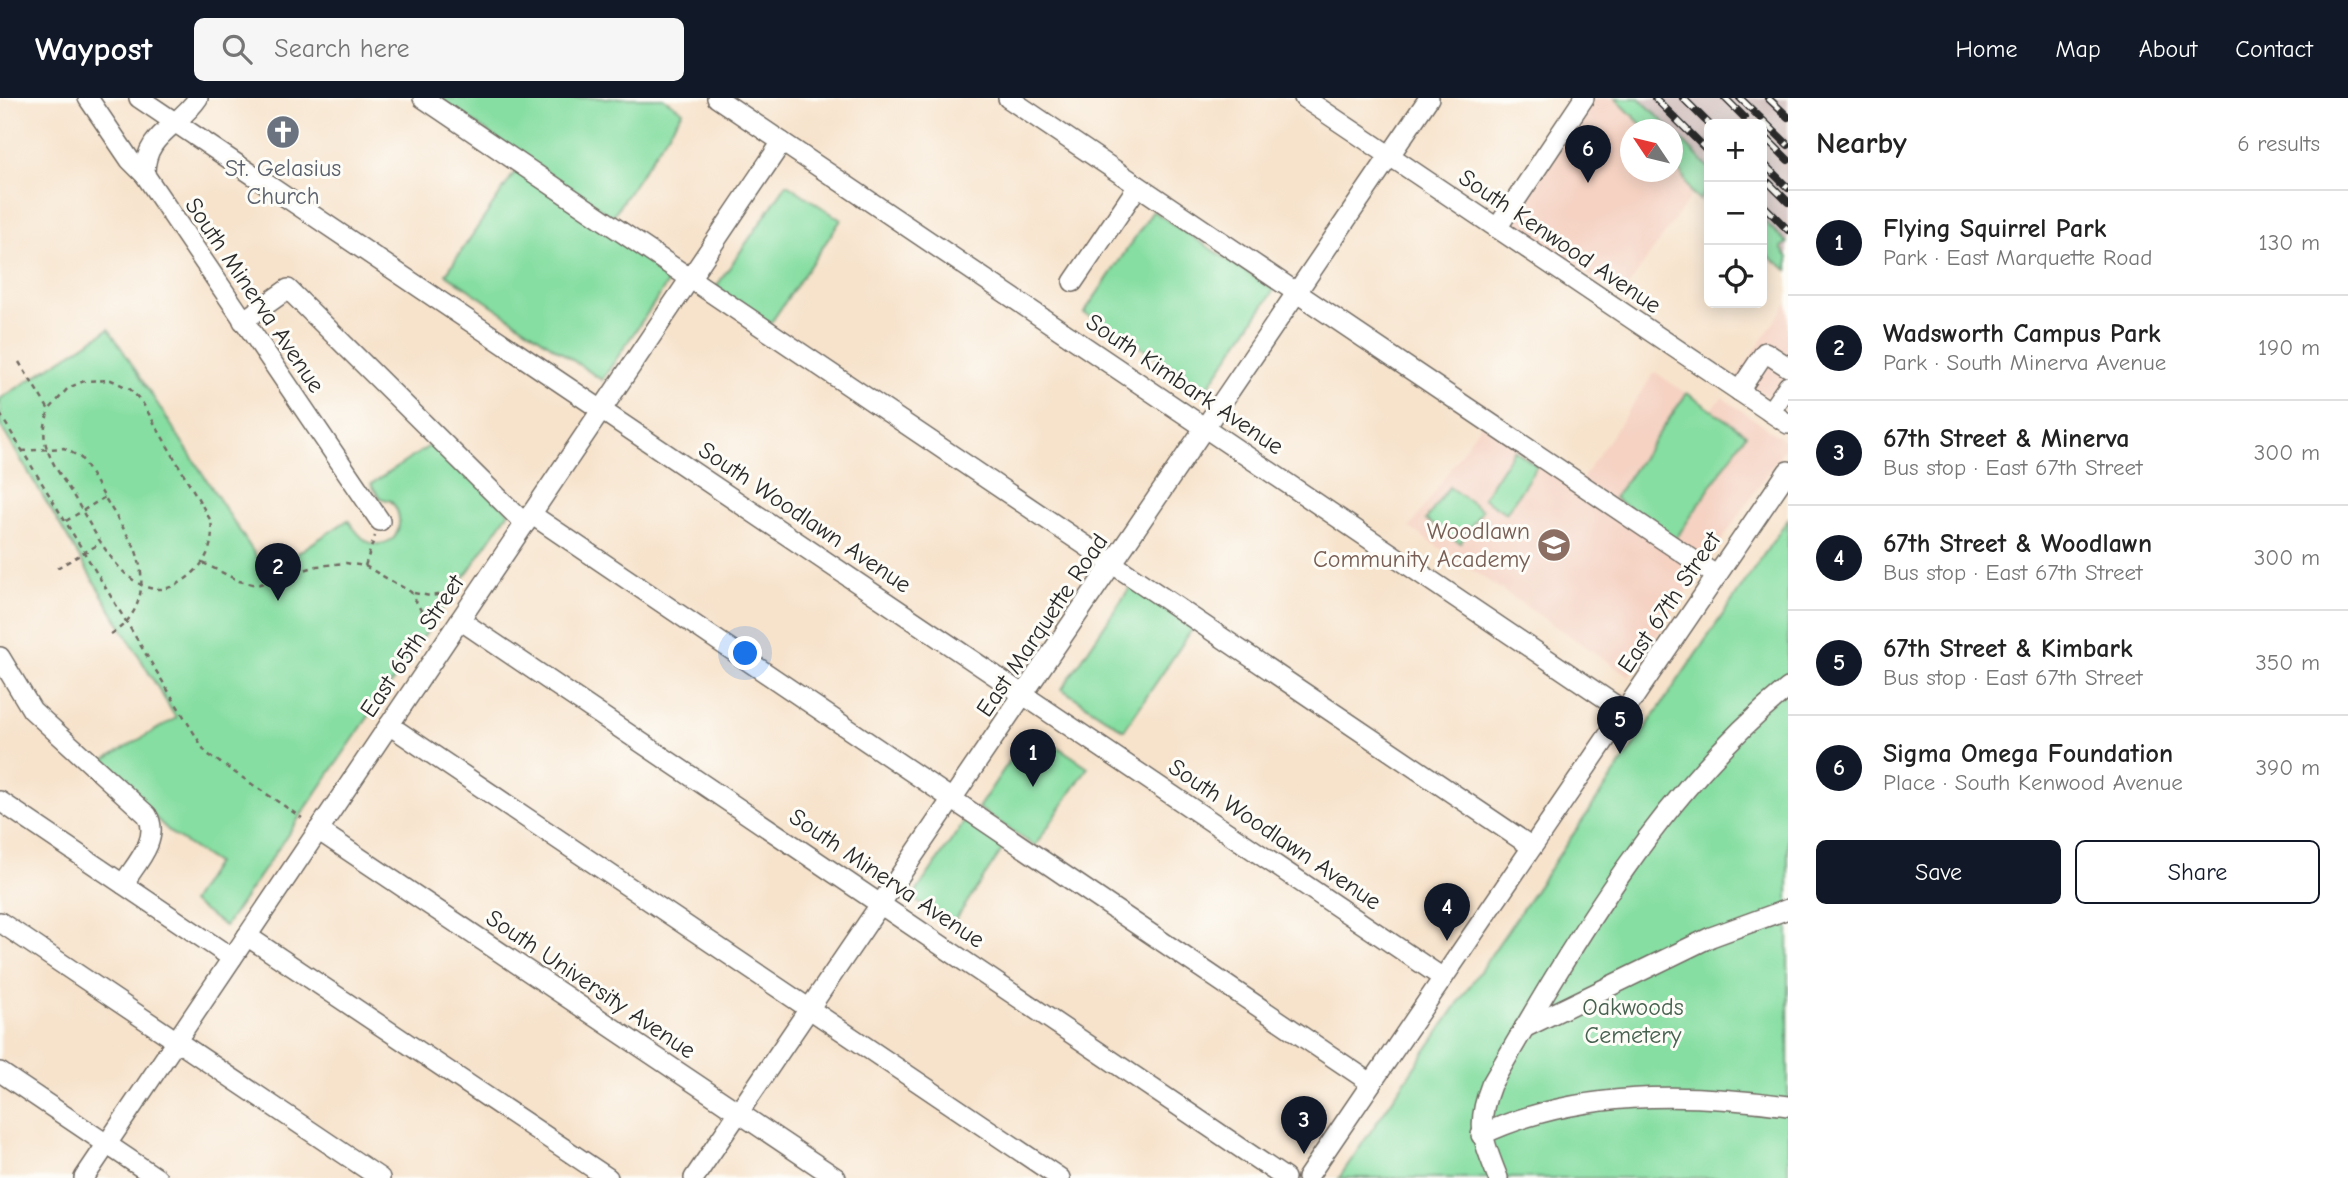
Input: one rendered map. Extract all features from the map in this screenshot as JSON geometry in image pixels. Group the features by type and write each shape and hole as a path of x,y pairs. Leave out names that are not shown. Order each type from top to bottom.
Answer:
{"street":[{"name":"South Minerva Avenue","path":"88,98 130,160 145,175 380,521"},
{"name":"South Woodlawn Avenue","path":"139,98 1443,978"},
{"path":"145,175 145,155 154,141 176,123 198,98"},
{"path":"423,98 1532,847"},
{"name":"South Kimbark Avenue","path":"717,98 1624,711"},
{"path":"1008,98 1717,576"},
{"name":"South Kenwood Avenue","path":"1304,98 1788,424"},
{"name":"East Marquette Road","path":"694,1178 1429,98"},
{"path":"1497,228 1584,98"},
{"name":"East 65th Street","path":"84,1178 782,142"},
{"path":"1073,282 1138,186"},
{"path":"243,321 288,289 528,519 953,798 1371,1083"},
{"path":"1739,391 1765,352 1788,367"},
{"path":"1770,412 1788,386"},
{"name":"East 67th Street","path":"1307,1178 1788,471"},
{"name":"South Minerva Avenue","path":"460,620 1285,1178"},
{"path":"0,656 32,710 147,815 152,824 149,841 123,884"},
{"path":"1498,1178 1481,1135 1483,1105 1491,1085 1524,1028 1600,905 1643,845 1718,752 1788,688"},
{"path":"389,725 1060,1178"},
{"path":"0,801 232,958"},
{"name":"South University Avenue","path":"318,830 836,1178"},
{"path":"1524,1028 1711,937 1788,909"},
{"path":"0,922 380,1178"},
{"path":"247,936 608,1178"},
{"path":"0,1072 157,1178"},
{"path":"1481,1135 1510,1121 1543,1112 1628,1099 1711,1097 1788,1106"}],"path":[{"path":"19,362 49,410"},
{"path":"111,380 135,393 209,514 212,536 203,564 181,582 158,587 141,584 120,572 47,449 44,433 49,410 68,388 85,381 111,380"},
{"path":"0,414 206,753 302,818"},
{"path":"22,451 64,448 81,458 136,552 141,584 138,603 128,624 111,634"},
{"path":"65,521 105,497"},
{"path":"57,568 101,543"},
{"path":"365,566 373,543"},
{"path":"203,564 239,582 257,585 317,566 346,563 365,566 411,592 430,596 457,592 465,597"},
{"path":"411,592 431,630 438,635"}],"shaded area":[{"path":"1584,98 1615,98 1636,119 1620,119 1620,182 1683,182 1683,176 1692,194 1621,297 1504,218"},
{"path":"1615,98 1788,98 1788,270 1767,255 1767,119 1704,119 1704,205 1692,194 1683,176 1683,119 1636,119"},
{"path":"1788,302 1788,410 1737,376"},
{"name":"Woodlawn Community Academy","path":"1655,372 1711,411 1722,397 1788,443 1629,676 1410,528 1484,419 1580,482"}],"green space":[{"path":"438,98 663,98 683,111 612,217"},
{"path":"1615,98 1639,98 1661,119 1636,119"},
{"path":"1683,141 1704,163 1704,192 1699,200 1692,194 1683,176"},
{"path":"517,169 673,275 602,380 446,274"},
{"path":"787,184 841,220 770,324 716,287"},
{"path":"1153,211 1274,290 1205,391 1162,360 1084,313"},
{"path":"1767,224 1787,243 1781,248 1788,258 1788,270 1767,255"},
{"path":"109,329 267,573 348,520 362,538 373,544 394,538 399,524 397,510 391,501 380,498 371,484 434,443 509,512 225,926 191,902 216,863 172,834 99,763 176,718 0,425 0,399"},
{"path":"1687,393 1746,434 1675,540 1614,498"},
{"path":"1514,450 1537,466 1506,513 1483,498"},
{"path":"1449,487 1482,510 1460,543 1426,520"},
{"name":"Oakwoods Cemetery","path":"1788,519 1788,1178 1339,1178"},
{"path":"1131,586 1193,628 1124,730 1062,689"},
{"path":"1031,729 1088,767 1035,846 978,808"},
{"path":"966,819 1006,844 952,925 912,898"}],"railway":[{"path":"1655,98 1704,147"},
{"path":"1683,98 1704,119"},
{"path":"1725,98 1744,117"},
{"path":"1740,98 1788,145"},
{"path":"1768,98 1788,117"},
{"path":"1768,140 1788,160"},
{"path":"1767,167 1788,188"},
{"path":"1769,183 1788,202"},
{"path":"1767,209 1788,230"}],"place":[{"name":"St. Gelasius Church","path":"283,132"},
{"name":"Sigma Omega Foundation","path":"1588,183"},
{"name":"Woodlawn Community Academy","path":"1554,545"},
{"name":"Wadsworth Campus Park","path":"278,601"},
{"name":"67th Street & Kimbark","path":"1620,754"},
{"name":"Flying Squirrel Park","path":"1033,787"},
{"name":"67th Street & Woodlawn","path":"1447,941"},
{"name":"67th Street & Minerva","path":"1304,1154"}]}
